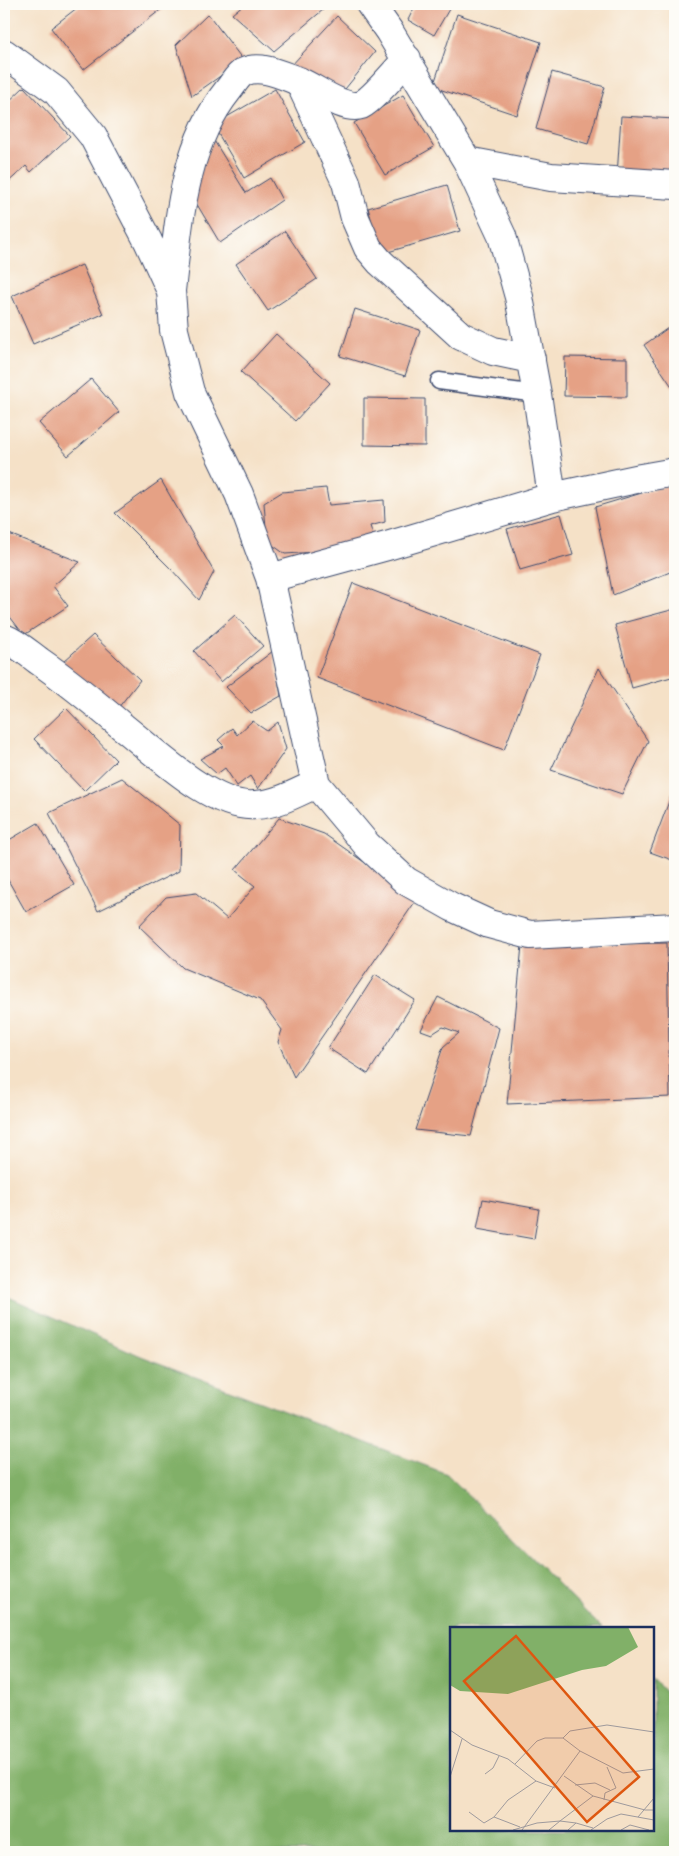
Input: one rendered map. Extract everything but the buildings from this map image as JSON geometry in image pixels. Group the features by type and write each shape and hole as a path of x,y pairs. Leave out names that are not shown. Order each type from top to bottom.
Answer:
{"street":[{"path":"370,4 407,60 467,161 502,236 519,297 531,359 552,497"},
{"path":"4,53 56,92 93,136 148,240 171,290"},
{"path":"407,60 360,105 344,105 299,81 260,68 242,72 215,107 195,152 182,197 171,290 174,330 190,392 239,494 270,578 316,784 367,845 406,881 452,907 489,924 530,934 675,927"},
{"path":"299,81 346,182 355,218 368,248 380,262 461,336 493,351 531,359"},
{"path":"467,161 551,177 675,185"},
{"path":"270,578 387,546 552,497 675,472"},
{"path":"4,638 60,675 188,780 220,798 237,804 254,806 283,800 316,784"}],"lane":[{"path":"439,381 537,394"}],"green space":[{"path":"4,1295 141,1356 447,1474 601,1627 450,1627 450,1831 654,1831 654,1680 675,1702 675,1852 4,1852"}]}
